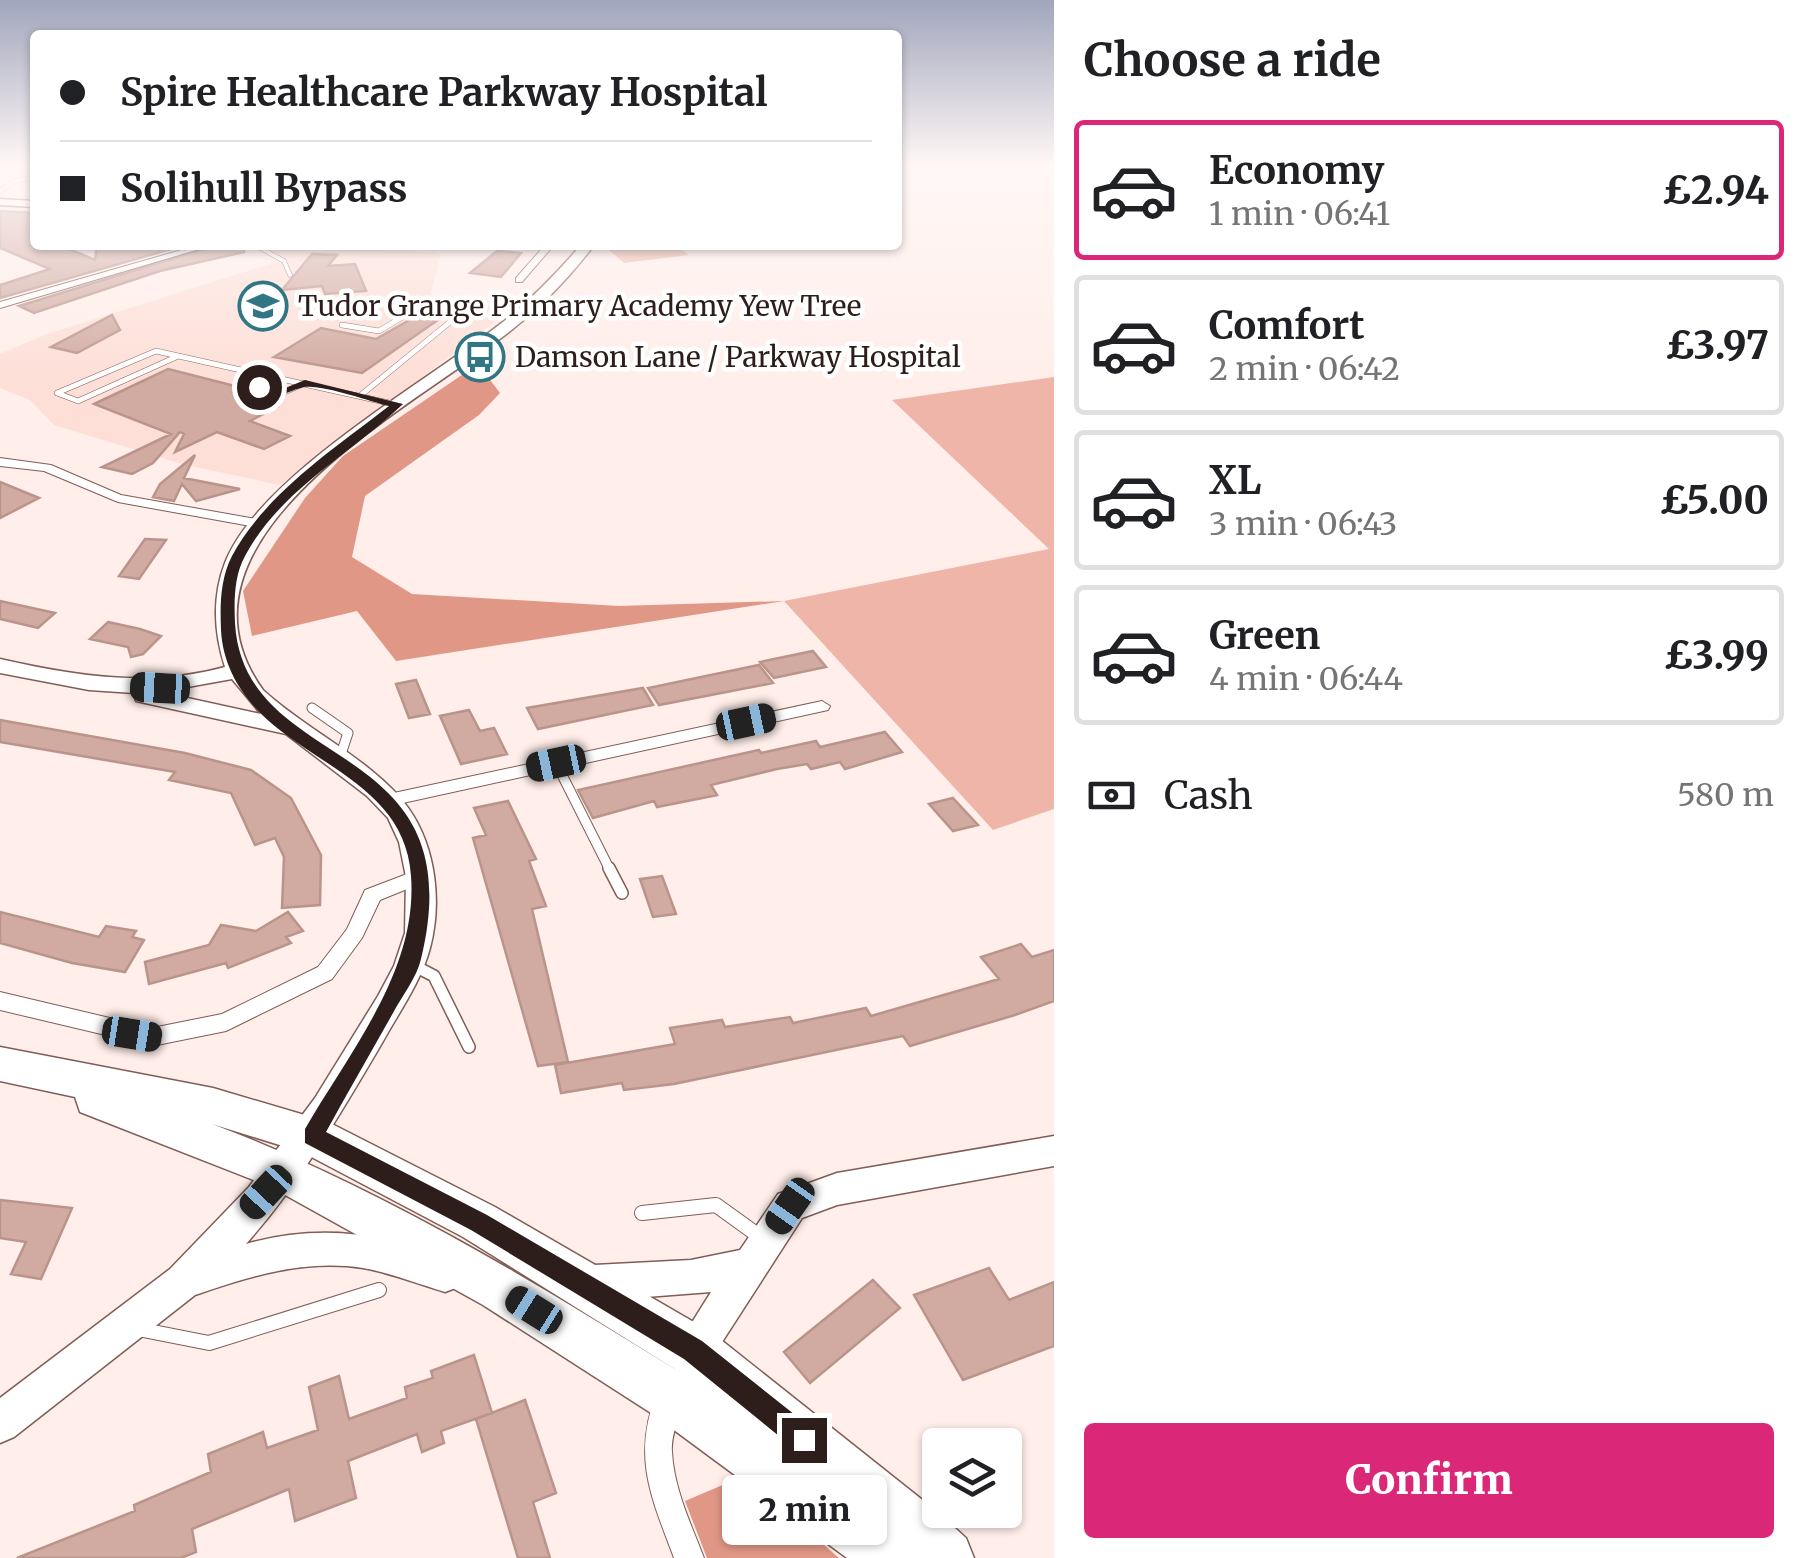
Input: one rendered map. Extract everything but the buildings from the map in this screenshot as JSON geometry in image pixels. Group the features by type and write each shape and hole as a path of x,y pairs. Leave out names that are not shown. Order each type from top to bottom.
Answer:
{"highway":[{"path":"8,1066 299,1154 584,1283 894,1558"},
{"path":"299,1154 500,1288 681,1373 916,1529 946,1558"}],"street":[{"path":"0,306 192,250"},
{"path":"506,270 523,276 546,250"},
{"path":"0,1424 183,1282 299,1154 411,963 420,917 416,848 389,800 339,760 285,727 247,689 236,670 226,626 227,596 237,558 262,524 320,464 505,327 550,289 584,250"},
{"path":"0,462 47,468 118,498 262,524"},
{"path":"0,666 285,727"},
{"path":"93,685 160,688 236,670"},
{"path":"389,800 822,706"},
{"path":"0,1001 152,1037 226,1022 325,973 355,934 372,895 420,876"},
{"path":"688,1558 663,1488 656,1448 681,1373 790,1206 815,1194 1054,1152"},
{"path":"183,1282 258,1256 324,1247 364,1251 500,1288"},
{"path":"584,1283 662,1283 715,1276 757,1253"}],"lane":[{"path":"265,250 284,260 290,275"},
{"path":"342,325 379,331 419,308 461,314 361,395"},
{"path":"57,393 156,351 398,404"},
{"path":"57,393 78,401 178,356"},
{"path":"274,377 260,390 280,394 305,383"},
{"path":"312,708 348,733 339,760"},
{"path":"556,763 622,894"},
{"path":"411,963 434,976 469,1047"},
{"path":"642,1213 716,1205 757,1253"},
{"path":"126,1327 209,1343 380,1290"}],"shaded area":[{"path":"266,250 434,252 441,255 428,302 468,300 509,311 280,485 182,464 54,425 30,400 0,388 0,354 47,334 285,259"},
{"path":"609,250 682,250 689,255 624,263"},
{"path":"478,364 500,393 479,415 365,496 352,557 412,594 619,606 784,601 396,661 357,611 252,636 243,591 305,498 343,456"},
{"path":"1054,377 1054,809 993,830 784,601 1049,549 892,400"},
{"path":"732,1481 767,1495 839,1558 707,1558 685,1501"}],"place":[{"name":"Tudor Grange Primary Academy Yew Tree","path":"263,306"},
{"name":"Damson Lane / Parkway Hospital","path":"480,357"}],"route":[{"path":"259,387 263,392 280,394 305,383 398,404 320,464 262,524 237,558 227,596 230,651 247,689 285,727 315,743 389,800 416,848 420,917 411,963 312,1136 479,1222 693,1350 804,1440"}]}
